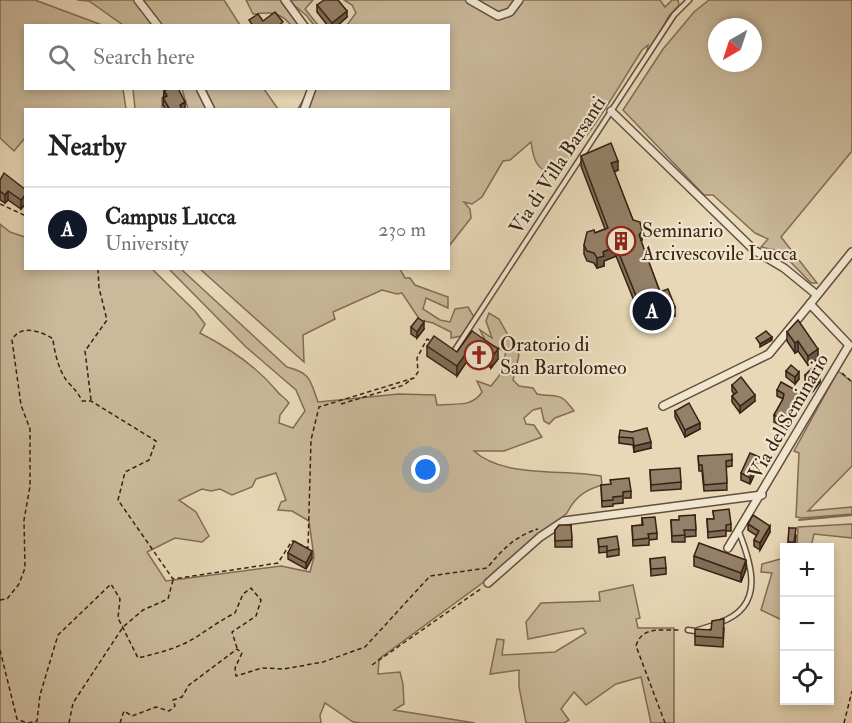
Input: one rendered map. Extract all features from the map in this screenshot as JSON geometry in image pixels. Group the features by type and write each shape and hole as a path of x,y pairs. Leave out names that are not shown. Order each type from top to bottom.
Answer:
{"street":[{"path":"138,0 156,24"},
{"path":"285,0 303,24"},
{"path":"470,0 498,16 510,12 519,0"},
{"path":"201,90 210,108"},
{"path":"305,108 311,90"},
{"path":"611,111 754,250 784,268 817,295"},
{"path":"663,406 769,354 852,252"},
{"name":"Via del Seminario","path":"728,549 849,345 810,303"},
{"path":"488,583 540,537 564,520 762,495"}],"lane":[{"name":"Via di Villa Barsanti","path":"455,350 674,15 689,0"},
{"path":"688,630 695,631 729,620 749,597 754,575 739,531"}],"path":[{"path":"0,204 24,215"},
{"path":"91,401 85,351 107,321 99,288 98,270"},
{"path":"0,600 7,599 19,584 25,568 24,520 30,486 30,429 21,405 12,340 14,335 22,330 43,332 53,339 53,348 66,380 76,389 82,401 91,401 156,441 149,460 126,472 118,500 173,579 168,599 143,610 123,627 73,703 69,723"},
{"path":"341,404 404,385 418,372 417,358 427,339 436,343"},
{"path":"838,365 852,382"},
{"path":"173,579 278,563 292,541 308,548 311,440 319,407 414,378"},
{"path":"0,650 17,719 28,723 37,721 40,695 58,635 111,584 120,599 118,618 138,658 166,651 197,637 214,624 235,613 243,594 251,588 261,600 256,616 232,632 237,649 242,652 235,668 237,676 262,668 284,669 323,662 364,647 430,576 453,570 487,568 503,548 522,533 543,527"},
{"path":"372,665 488,583"},
{"path":"665,723 636,646 639,636 644,632 688,630"},
{"path":"120,723 124,711 132,716 156,706 169,711 175,706 173,700 182,698 189,685 237,649"},
{"path":"844,723 852,692"}],"shaded area":[{"path":"0,0 35,0 99,24 24,24 24,90 123,90 126,108 24,108 24,139 14,151 0,138"},
{"path":"77,0 224,0 239,24 122,24 89,1"},
{"path":"246,0 313,0 305,9 317,24 313,24 289,1 300,24 290,24 274,14 253,14"},
{"path":"344,0 660,0 665,7 672,0 678,0 679,5 669,16 651,48 647,51 648,45 642,50 601,115 567,160 554,173 543,170 536,163 531,142 510,160 503,161 482,197 472,204 464,202 470,209 471,218 450,245 450,108 298,108 309,90 450,90 450,24 348,24 356,13 352,5"},
{"path":"709,0 852,0 852,151 781,237 817,283 811,283 780,251 761,247 768,239 755,233 713,195 704,195 623,110 663,49 694,12"},
{"path":"133,90 170,90 162,98 162,108 135,108"},
{"path":"182,90 265,90 277,108 188,108"},
{"path":"0,224 10,232 24,237 24,270 153,270 195,311 205,324 200,333 251,365 289,403 280,415 279,423 293,428 305,411 296,390 246,347 170,270 182,270 287,367 305,375 311,383 318,402 399,394 435,395 437,405 468,403 482,392 477,381 491,386 499,376 506,352 486,342 480,330 492,338 486,321 489,313 499,319 519,355 513,380 519,386 533,388 537,394 562,398 574,411 555,418 549,424 544,421 541,408 533,410 524,418 526,424 534,425 542,437 504,451 474,451 486,460 517,469 601,476 602,485 581,495 567,513 492,576 379,659 378,674 400,672 404,704 394,710 475,723 353,722 325,703 320,715 321,723 0,723","holes":["276,473 286,500 281,502 278,510 292,511 309,521 314,557 310,572 281,566 166,581 147,552 175,538 202,542 209,536 196,512 179,500 202,489 211,491 220,489 232,495 252,487 256,479"]},
{"path":"201,270 401,270 405,278 410,278 415,285 448,297 448,308 426,298 423,309 440,320 450,322 455,309 468,307 474,317 461,336 451,338 451,332 433,323 420,320 402,293 382,290 333,312 335,319 303,335 304,362"},
{"path":"838,371 852,382 852,466 808,511 852,507 852,514 796,517 799,453 794,451"},
{"path":"852,524 852,538 814,534 812,543 797,543 798,527"},
{"path":"780,559 780,619 761,610 772,573 761,572 762,564"},
{"path":"633,585 640,618 636,619 638,628 674,628 674,723 651,723 641,677 616,684 586,705 574,692 561,709 569,720 564,723 526,723 519,687 519,670 490,674 497,639 504,640 502,655 555,652 586,633 583,628 528,639 526,622 541,603 600,601 599,592"}],"building":[{"path":"324,0 338,0 347,11 332,23 317,5"},
{"path":"275,12 283,22 280,24 252,24 249,20 258,14 263,21"},
{"path":"179,90 185,102 180,105 181,108 169,108 163,98 167,96 164,91"},
{"name":"Seminario Arcivescovile Lucca","path":"611,143 618,161 611,163 633,220 640,222 642,231 639,235 660,292 668,289 675,307 645,318 616,246 603,252 604,256 597,258 594,253 587,251 584,245 587,232 594,230 595,233 608,228 581,156"},
{"path":"4,173 24,188 24,196 21,200 8,191 5,195 0,191 0,180"},
{"path":"418,318 424,322 417,332 411,327"},
{"path":"798,320 818,349 808,356 798,341 795,343 787,332"},
{"path":"472,331 498,349 491,358 475,347 472,351 469,349 457,366 427,346 434,336 457,352"},
{"path":"766,331 772,337 760,344 756,338"},
{"path":"791,365 799,372 795,377 786,371"},
{"path":"813,367 820,375 813,385 805,375"},
{"path":"741,377 755,395 740,406 732,396 737,392 732,385"},
{"path":"781,382 803,394 787,423 774,415 783,399 784,394 777,390"},
{"path":"689,403 700,423 685,430 675,411"},
{"path":"647,428 651,442 634,446 633,438 619,437 620,430 632,432"},
{"path":"750,453 759,457 750,478 741,473"},
{"path":"732,454 732,460 726,461 727,483 704,485 702,465 699,465 698,456"},
{"path":"680,468 681,482 651,485 650,470"},
{"path":"629,478 631,491 623,492 623,496 613,497 613,500 602,501 601,485 611,484 610,480"},
{"path":"729,509 731,524 726,525 726,530 708,532 707,519 714,519 713,511"},
{"path":"695,515 696,530 684,530 685,535 672,536 671,520 679,520 679,516"},
{"path":"753,515 770,526 760,543 754,540 759,531 748,524"},
{"path":"655,517 657,533 648,534 649,538 633,540 632,526 643,525 642,518"},
{"path":"559,525 571,525 572,540 555,541 555,530"},
{"path":"789,528 796,528 794,542 788,542"},
{"path":"617,536 619,549 607,551 607,546 599,547 598,539"},
{"path":"294,541 312,551 306,563 288,553"},
{"path":"699,543 746,560 741,573 694,556"},
{"path":"665,557 666,568 651,569 650,559"},
{"path":"724,619 723,638 695,636 695,629 711,630 712,621"}],"waterway":[{"path":"799,520 852,515"}],"place":[{"name":"Seminario Arcivescovile Lucca","path":"621,241"},
{"name":"Campus Lucca","path":"652,311"},
{"name":"Oratorio di San Bartolomeo","path":"479,355"}]}
